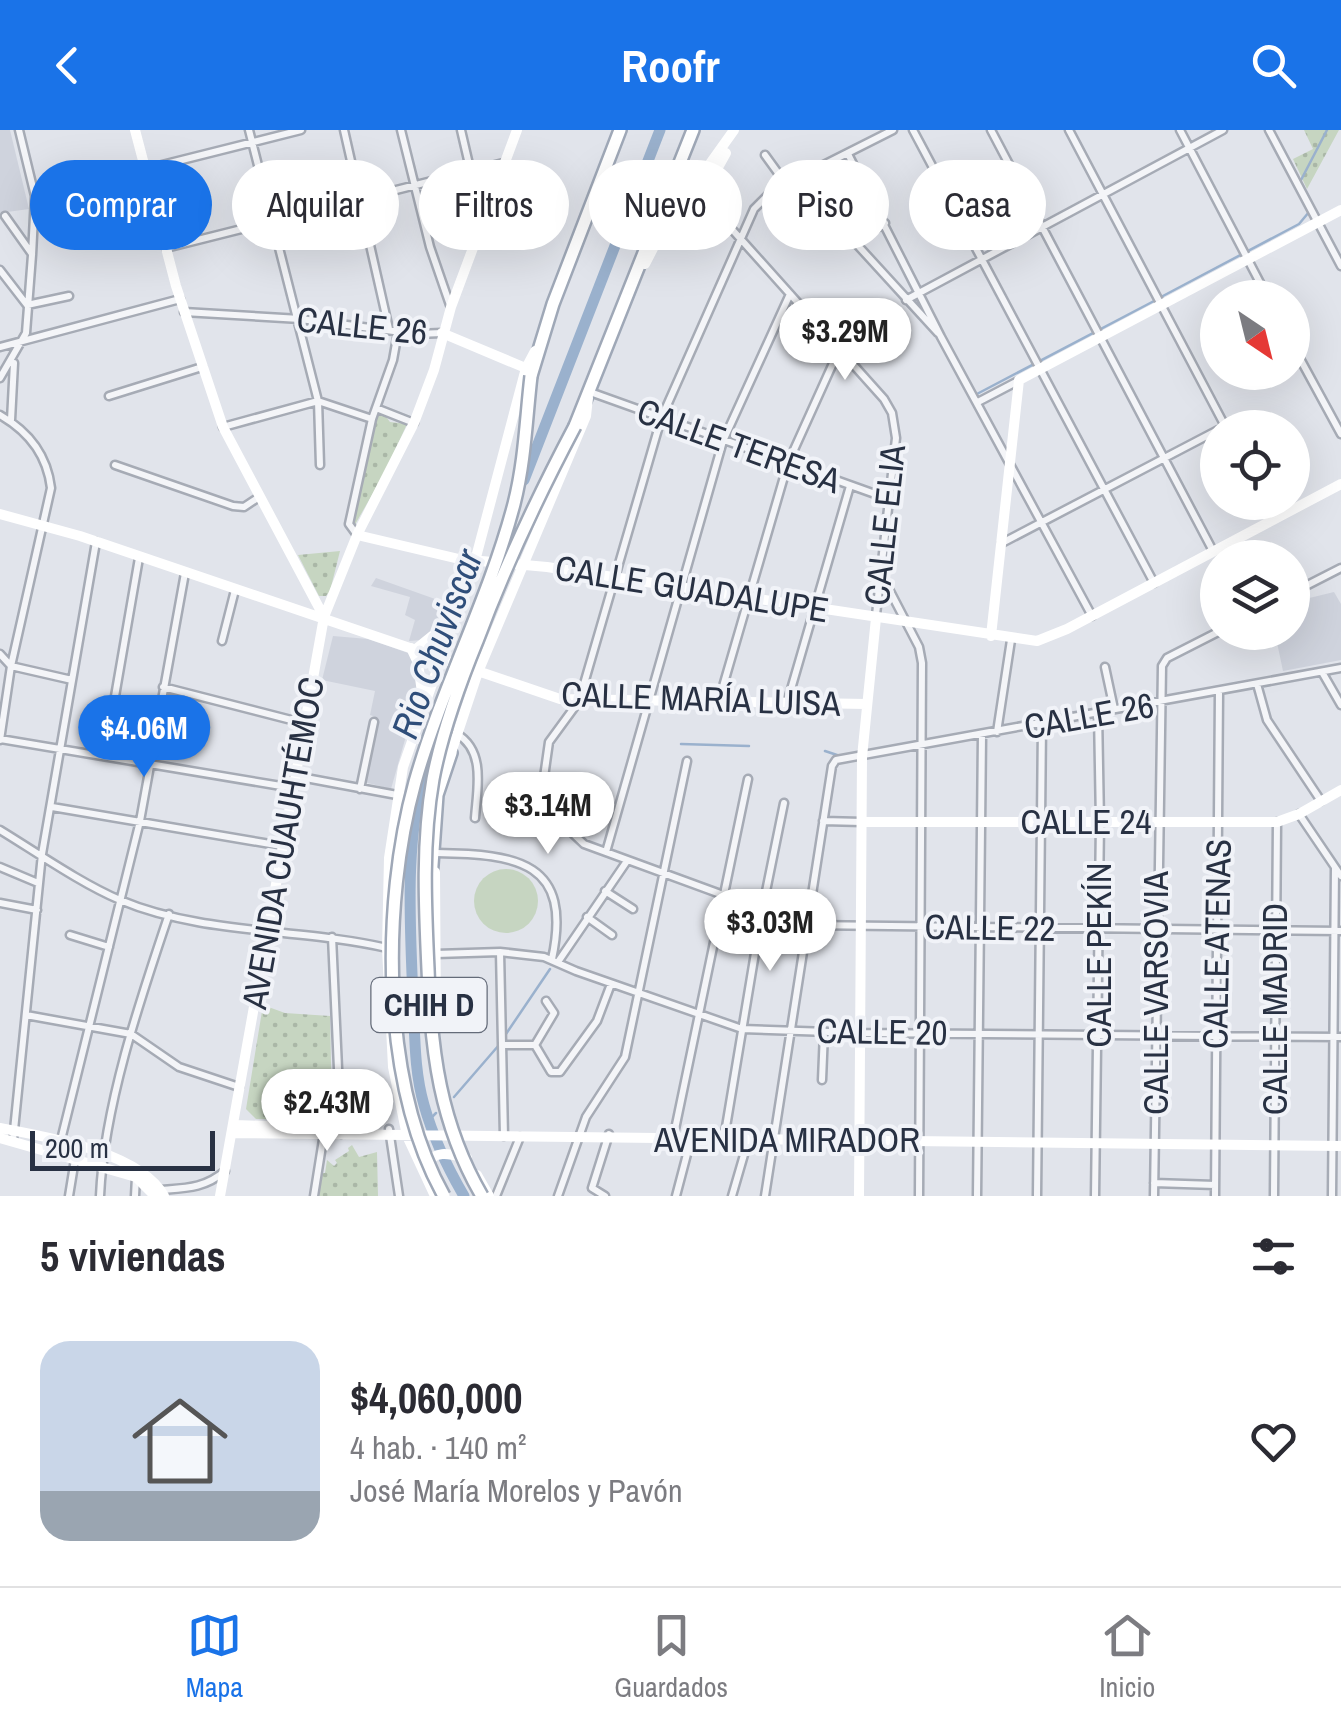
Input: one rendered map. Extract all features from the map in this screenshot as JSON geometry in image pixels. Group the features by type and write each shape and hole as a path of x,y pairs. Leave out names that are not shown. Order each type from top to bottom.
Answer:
{"main road":[{"name":"CHIH D","path":"444,1196 427,1165 406,1098 397,1025 394,931 405,823 415,783 485,597 514,502 526,448 530,372 538,346 620,130"},
{"name":"CHIH D","path":"489,1196 458,1150 440,1096 432,1046 425,858 437,762 454,702 517,538 589,395 692,130"},
{"path":"426,918 435,810 451,753"}],"street":[{"path":"0,378 23,341 32,254 35,196 19,130"},
{"path":"135,130 143,160"},
{"path":"250,130 257,160"},
{"path":"184,160 300,130"},
{"path":"344,130 351,160"},
{"path":"401,130 430,247 451,307"},
{"path":"461,130 468,160"},
{"name":"AVENIDA CUAUHTÉMOC","path":"505,160 517,130"},
{"path":"715,160 736,130"},
{"path":"721,160 736,130"},
{"path":"836,160 893,130"},
{"path":"913,130 1154,583"},
{"path":"991,130 1007,160"},
{"path":"1070,130 1214,410"},
{"path":"1180,130 1259,280"},
{"path":"1046,223 1223,130"},
{"path":"1269,130 1340,263"},
{"path":"848,154 851,160"},
{"path":"765,155 769,160"},
{"path":"399,190 419,185"},
{"path":"742,234 762,199"},
{"path":"978,402 1341,210"},
{"path":"5,216 32,254"},
{"path":"889,232 1092,616 1200,558"},
{"path":"1046,236 1208,540"},
{"name":"CALLE ELIA","path":"742,240 892,413 896,438 862,756 860,1196"},
{"path":"167,250 222,427 324,617"},
{"path":"282,250 318,400 320,465"},
{"path":"354,532 372,419 393,360 393,330 373,250"},
{"name":"AVENIDA CUAUHTÉMOC","path":"222,1193 324,617 354,532 414,424 472,250"},
{"path":"621,314 628,308 654,250"},
{"path":"579,701 660,419 735,250"},
{"path":"859,250 942,337"},
{"path":"906,300 996,250"},
{"path":"0,270 27,304"},
{"path":"606,853 723,441 790,294"},
{"path":"27,304 70,296"},
{"path":"0,347 180,298"},
{"name":"CALLE 26","path":"184,312 442,333 530,372"},
{"path":"719,702 788,463 839,350"},
{"path":"12,422 14,358"},
{"path":"109,396 202,366"},
{"path":"435,1196 407,1132 390,1046 388,858 397,796 475,561 530,372"},
{"path":"1310,377 1341,434"},
{"path":"991,636 1019,380"},
{"path":"489,1196 451,1133 437,1043 436,853 456,733 520,564 586,416 589,395"},
{"name":"CALLE TERESA","path":"589,395 889,499"},
{"path":"222,427 318,400 372,419"},
{"path":"376,408 414,424"},
{"path":"0,415 37,448 49,473 50,488 11,666 0,739 397,796"},
{"path":"1001,544 1200,439"},
{"path":"116,465 180,490 241,507 260,496"},
{"path":"1310,501 1341,484"},
{"path":"787,703 850,486"},
{"name":"CALLE MARÍA LUISA","path":"0,514 324,617 544,694 579,701 867,704"},
{"path":"1236,540 1275,520"},
{"name":"CALLE GUADALUPE","path":"354,532 475,561 616,577 1012,640 1037,642 1092,616"},
{"path":"14,1136 42,854 96,542"},
{"path":"105,754 139,558"},
{"path":"1310,584 1341,568"},
{"path":"880,572 919,647 922,663 919,1196"},
{"path":"59,1147 140,821 184,573"},
{"path":"222,641 235,590"},
{"path":"424,706 422,679 413,649 437,635 456,616"},
{"path":"997,732 1012,640"},
{"name":"CALLE VARSOVIA","path":"1154,1196 1157,822 1163,662 1200,642"},
{"path":"0,654 11,666 72,680"},
{"path":"1105,667 1114,709"},
{"name":"CALLE 26","path":"823,821 836,760 1341,668"},
{"path":"1322,672 1341,705"},
{"path":"1258,684 1267,720 1321,801"},
{"path":"164,686 304,723"},
{"name":"CALLE ATENAS","path":"1214,1196 1220,692"},
{"name":"CALLE 22","path":"579,701 552,734 542,801 573,836 606,853 805,925 1338,931"},
{"name":"CALLE PEKÍN","path":"1095,1196 1098,713"},
{"path":"360,789 374,722"},
{"path":"1037,1196 1042,724"},
{"path":"456,733 465,738 476,760 475,818"},
{"path":"978,1196 982,735"},
{"path":"558,1196 591,1106 625,1057 687,761"},
{"path":"674,1136 748,779"},
{"name":"CALLE 24","path":"823,821 1276,822 1341,790"},
{"path":"724,1138 784,803"},
{"path":"52,807 282,846"},
{"path":"1299,814 1341,876"},
{"path":"765,1196 823,821"},
{"name":"CALLE MADRID","path":"1274,1196 1276,822"},
{"path":"0,830 121,900 169,914 387,948"},
{"path":"1329,859 1341,852"},
{"path":"436,853 521,864 545,878 555,897 555,961"},
{"path":"555,961 627,861"},
{"path":"0,867 38,884"},
{"path":"1332,1196 1337,1143 1335,868"},
{"path":"605,891 633,909"},
{"path":"0,902 36,910"},
{"path":"100,1196 102,1160 131,1034 169,914"},
{"path":"587,918 612,935"},
{"path":"70,935 108,947"},
{"path":"332,937 340,1131"},
{"path":"500,952 504,1134"},
{"name":"CALLE 20","path":"436,954 500,952 555,961 742,1029 860,1034 1337,1037"},
{"path":"535,1045 551,1072 564,1069 602,1012 612,984"},
{"path":"535,1045 555,1011 546,1001"},
{"path":"26,1014 131,1034 180,1067 240,1088"},
{"path":"822,1080 824,1032"},
{"path":"502,1046 535,1045"},
{"path":"0,1128 14,1136 137,1172 160,1194 206,1184 226,1170"},
{"name":"AVENIDA MIRADOR","path":"233,1129 1337,1143"},
{"path":"314,1196 325,1131"},
{"path":"390,1132 399,1196"},
{"path":"489,1196 521,1135"},
{"path":"0,1138 14,1136"},
{"path":"606,1196 592,1188 609,1136"},
{"name":"AVENIDA MIRADOR","path":"674,1136 691,1140 774,1138"},
{"path":"676,1196 691,1140"},
{"path":"732,1196 748,1140"},
{"path":"69,1196 76,1152"},
{"path":"422,1170 431,1157 450,1154 468,1158"},
{"path":"135,1196 137,1172"},
{"path":"672,1176 682,1177"},
{"path":"1154,1183 1215,1185"}],"shaded area":[{"path":"0,130 10,130 29,209 0,213"},
{"path":"376,578 452,605 444,623 421,640 409,641 415,620 405,615 410,597 371,586"},
{"path":"1334,592 1341,604 1341,660 1283,671 1279,650 1310,650 1310,598"},
{"path":"333,636 368,639 411,654 417,666 419,690 391,789 364,782 376,717 370,715 375,691 322,680"}],"green space":[{"path":"1304,130 1339,130 1307,189 1293,159 1313,149"},
{"path":"377,412 390,422 407,424 353,528 354,509"},
{"path":"340,551 330,591 319,596 298,555"},
{"path":"506,869 528,879 538,901 528,923 506,933 484,923 474,901 484,879"},
{"path":"263,1005 285,1013 330,1016 332,1111 327,1120 256,1119 246,1109"},
{"path":"352,1145 359,1157 377,1152 378,1196 316,1196 327,1160 334,1166 335,1160"}],"waterway":[{"name":"Rio Chuviscar","path":"524,480 660,130"},
{"path":"1300,182 1327,130"},
{"path":"1161,297 1299,224 1309,212"},
{"path":"975,395 1154,301"},
{"path":"681,744 749,746"},
{"path":"868,751 880,749"},
{"path":"825,751 840,756 857,753"},
{"name":"Rio Chuviscar","path":"427,762 415,819 410,879 416,1052 428,1117 464,1196"},
{"path":"506,1034 550,969"},
{"path":"454,1097 499,1045"},
{"path":"429,1120 436,1113"}]}
